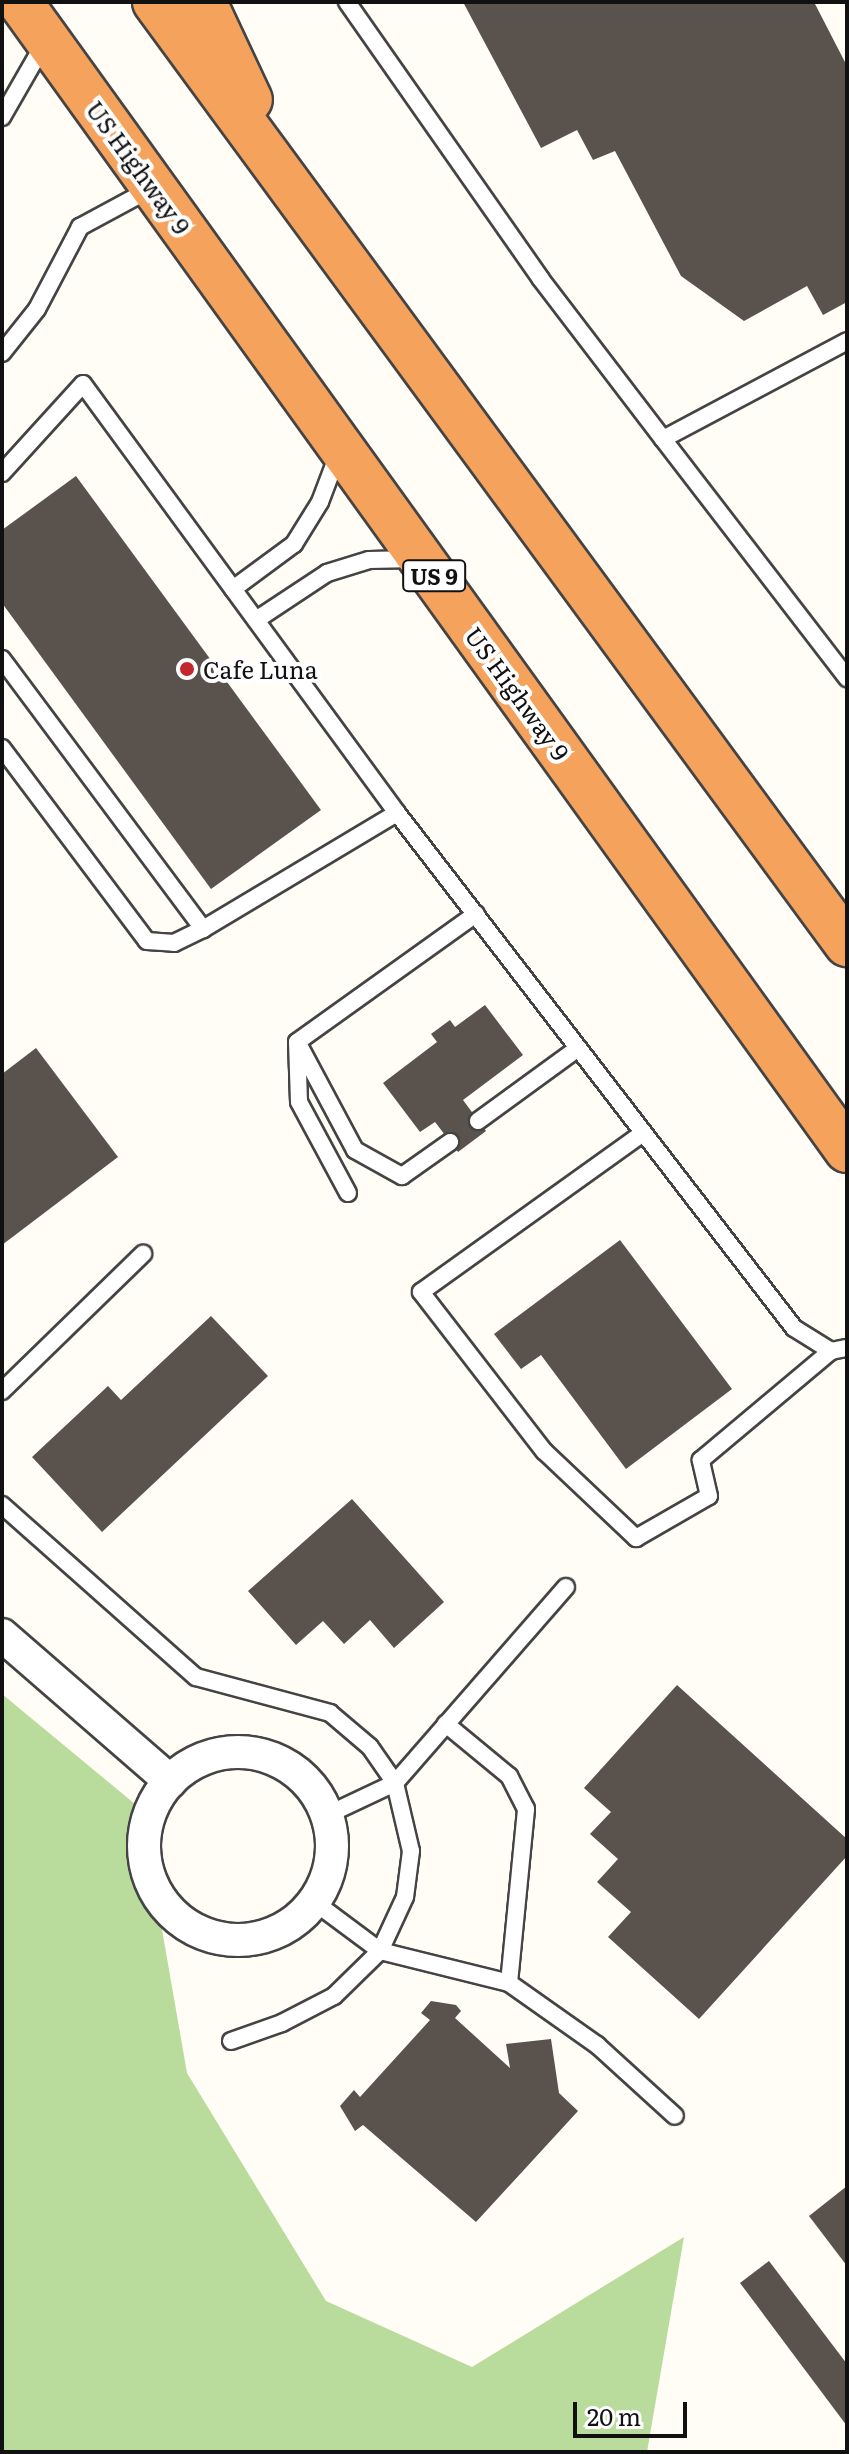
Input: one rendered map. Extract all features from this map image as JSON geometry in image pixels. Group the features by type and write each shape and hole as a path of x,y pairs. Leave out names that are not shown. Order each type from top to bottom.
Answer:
{"highway":[{"name":"US Highway 9","path":"20,2 847,1150"},
{"path":"155,2 847,944"},
{"path":"204,2 298,200"}],"street":[{"path":"2,1635 170,1781"},
{"path":"250,1752 278,1760 303,1777 327,1815 332,1858 313,1901 284,1929 256,1939 212,1935 174,1915 151,1882 144,1854 146,1825 170,1781 192,1763 221,1753 250,1752"}],"lane":[{"path":"347,2 540,278 847,678"},
{"path":"2,117 46,39"},
{"path":"2,353 37,309 80,227 153,187"},
{"path":"663,439 847,341"},
{"path":"2,473 83,384 397,813 794,1328 839,1350 701,1460 709,1496 636,1538 544,1451 421,1292 643,1133"},
{"path":"233,589 294,544 320,502 340,447"},
{"path":"256,620 327,573 369,560 421,559"},
{"path":"2,659 203,929"},
{"path":"2,748 147,941 174,943 203,929 397,813"},
{"path":"297,1042 476,914"},
{"path":"297,1042 355,1150 402,1176 450,1142"},
{"path":"297,1042 299,1102 348,1193"},
{"path":"478,1121 578,1048"},
{"path":"2,1391 143,1254"},
{"path":"2,1505 196,1677 330,1713 370,1747 395,1783 411,1851 405,1897 380,1951 334,1996 282,2023 231,2041"},
{"path":"327,1815 395,1783 566,1587"},
{"path":"446,1724 509,1776 526,1809 509,1983"},
{"path":"313,1901 380,1951 509,1983 597,2045 675,2116"}],"green space":[{"path":"2,1694 141,1809 187,2073 326,2301 472,2367 684,2237 647,2452 2,2452"}],"building":[{"path":"463,2 814,2 847,66 847,302 823,315 807,286 744,321 681,276 615,151 593,160 577,130 541,148"},
{"path":"76,476 321,810 211,889 2,603 2,530"},
{"path":"485,1005 523,1055 463,1100 486,1131 458,1152 435,1122 420,1132 383,1083 437,1042 431,1034 450,1020 455,1027"},
{"path":"36,1048 118,1157 2,1245 2,1074"},
{"path":"620,1240 732,1389 626,1469 541,1355 521,1369 494,1334"},
{"path":"211,1316 268,1376 102,1532 32,1457 108,1386 121,1400"},
{"path":"352,1499 444,1602 394,1648 370,1620 344,1644 323,1621 296,1645 248,1591"},
{"path":"677,1685 847,1839 847,1856 699,2019 608,1937 631,1912 597,1882 618,1859 590,1834 611,1812 584,1788"},
{"path":"431,2001 456,2005 461,2011 455,2018 510,2068 506,2044 551,2039 559,2093 578,2111 476,2222 363,2125 355,2131 340,2106 354,2090 360,2097 430,2020 421,2013"},
{"path":"847,2186 847,2266 809,2216"},
{"path":"769,2261 847,2364 847,2426 740,2283"}],"place":[{"name":"Cafe Luna","path":"187,669"}]}
